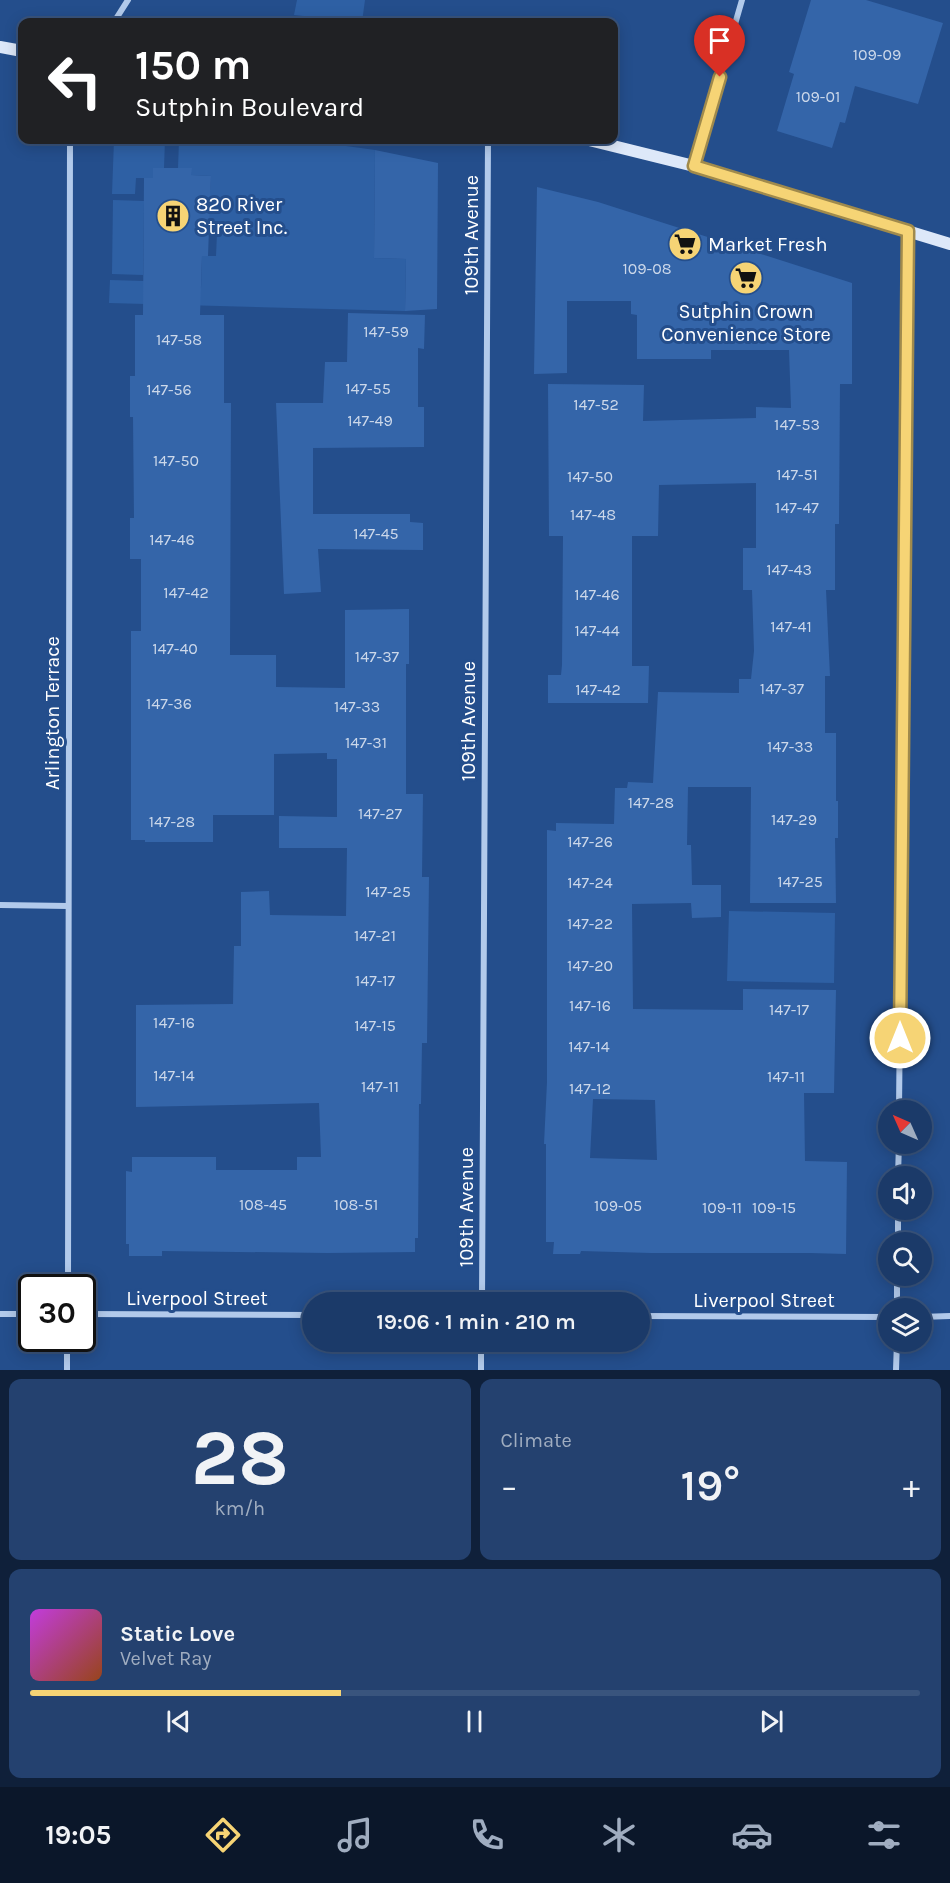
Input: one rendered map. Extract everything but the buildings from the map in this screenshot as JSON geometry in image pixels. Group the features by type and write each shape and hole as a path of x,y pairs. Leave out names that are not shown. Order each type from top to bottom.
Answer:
{"main road":[{"path":"0,47 18,50"},
{"path":"605,144 694,166 950,244"}],"street":[{"path":"117,18 128,0"},
{"path":"694,166 742,0"},
{"name":"Arlington Terrace","path":"68,1274 70,144"},
{"name":"109th Avenue","path":"482,1292 488,144"},
{"path":"899,1100 908,231"},
{"path":"0,905 68,906"},
{"path":"0,1314 18,1314"},
{"name":"Liverpool Street","path":"96,1314 302,1315"},
{"name":"Liverpool Street","path":"650,1316 878,1317"},
{"path":"932,1317 950,1317"},
{"path":"67,1352 67,1370"},
{"path":"481,1370 482,1352"},
{"path":"896,1370 897,1352"}],"shaded area":[{"path":"297,0 365,0 363,18 294,15"},
{"path":"114,144 165,144 164,168 153,169 153,178 136,178 135,194 112,194"},
{"path":"179,144 332,144 375,150 374,258 406,259 405,311 109,303 110,280 144,281 163,287 201,288 202,256 216,256 217,233 201,232 203,194 210,194 211,176 191,175 191,169 178,168"},
{"path":"113,200 144,201 143,275 112,274"},
{"path":"729,911 835,913 834,983 727,981"}],"place":[{"name":"820 River Street Inc.","path":"173,216"},
{"name":"Market Fresh","path":"685,244"},
{"name":"Sutphin Crown Convenience Store","path":"746,278"}],"route":[{"path":"720,77 694,166 908,231 900,1038"}]}
